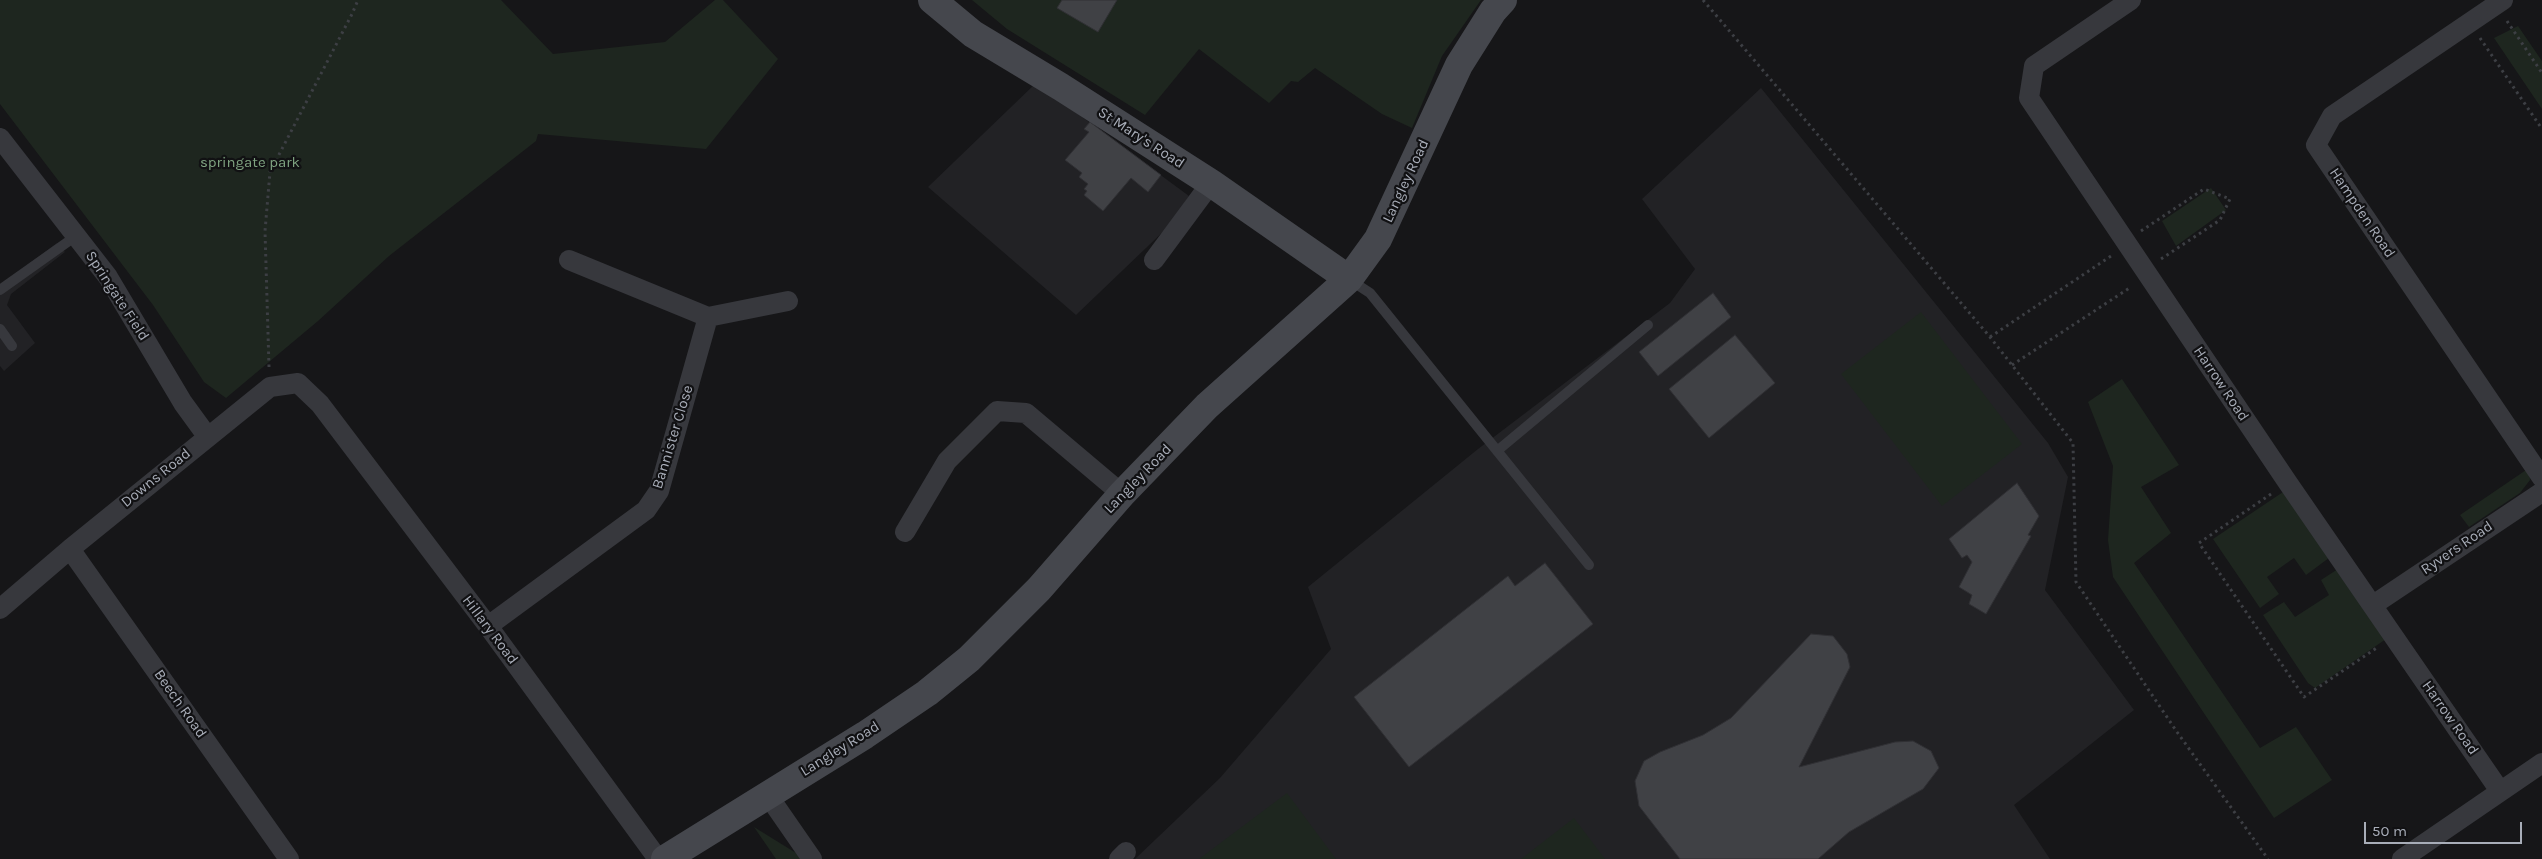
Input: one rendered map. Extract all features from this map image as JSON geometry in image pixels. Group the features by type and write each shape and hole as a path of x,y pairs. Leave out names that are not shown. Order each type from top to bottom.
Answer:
{"street":[{"name":"St Mary's Road","path":"932,0 973,34 1061,87 1211,183 1349,279"},
{"name":"Langley Road","path":"665,859 865,735 927,693 969,659 1039,590 1122,494 1207,406 1349,279 1378,239 1459,64 1493,10 1503,0"},
{"name":"Harrow Road","path":"2131,0 2034,66 2029,98 2288,483 2500,791"},
{"name":"Hampden Road","path":"2499,2 2332,116 2316,145 2542,478"},
{"name":"Springate Field","path":"0,138 108,276 183,403 207,436"},
{"path":"1154,260 1211,183"},
{"path":"570,260 708,317 788,301"},
{"name":"Bannister Close","path":"488,626 646,510 659,491 708,317"},
{"name":"Downs Road","path":"1,606 207,436 270,387 298,383 320,404"},
{"name":"Hillary Road","path":"320,404 488,626 658,859"},
{"path":"905,532 947,461 997,411 1026,413 1122,494"},
{"name":"Ryvers Road","path":"2373,605 2542,492"},
{"name":"Beech Road","path":"70,549 290,859"},
{"path":"2402,859 2542,763"},
{"path":"767,794 812,859"}],"lane":[{"path":"0,290 76,236"},
{"path":"1349,279 1370,293 1589,565"},
{"path":"1497,451 1648,325"},
{"path":"0,330 12,346"}],"path":[{"path":"270,387 265,231 270,172 358,0"},
{"path":"1703,0 1990,337 2073,443 2076,582 2176,732 2268,859"},
{"path":"2499,2 2542,72"},
{"path":"2470,23 2542,129"},
{"path":"1990,337 2204,188 2230,199 2220,220 2147,273 2012,364"},
{"path":"2288,483 2199,544 2304,697 2394,637"}],"shaded area":[{"path":"1036,83 1189,196 1170,225 1076,315 928,187"},
{"path":"1761,88 2048,443 2068,477 2045,590 2134,710 2014,805 2050,859 1135,859 1220,778 1331,649 1308,587 1478,449 1670,303 1695,269 1642,199"},
{"path":"57,243 65,252 11,294 7,305 35,343 4,371 0,366 0,285"}],"green space":[{"name":"springate park","path":"0,0 501,0 553,54 665,42 715,0 723,0 778,59 706,149 538,134 536,141 389,256 318,321 226,398 204,382 153,305 0,104"},
{"path":"972,0 1481,0 1442,56 1412,128 1382,114 1315,68 1298,82 1291,81 1269,103 1199,49 1145,115 1007,29"},
{"path":"2518,26 2542,61 2542,109 2494,38"},
{"path":"2211,188 2226,210 2176,246 2162,221"},
{"path":"1921,312 2022,444 1942,506 1841,374"},
{"path":"2122,379 2179,465 2141,487 2171,533 2134,563 2260,748 2296,727 2332,780 2274,818 2113,577 2108,540 2113,466 2088,402"},
{"path":"2529,468 2530,480 2520,493 2469,527 2460,515"},
{"path":"2286,490 2333,555 2306,575 2294,558 2267,577 2279,594 2260,608 2213,539"},
{"path":"2341,567 2386,639 2315,688 2308,683 2263,615 2284,602 2295,617 2329,595 2321,580"},
{"path":"1287,793 1336,859 1199,859"},
{"path":"1574,818 1605,859 1521,859"},
{"path":"754,827 796,853 800,859 776,859"}],"building":[{"path":"1062,0 1117,0 1098,32 1057,8"},
{"path":"1090,122 1161,175 1148,192 1131,178 1103,211 1084,195 1087,191 1084,189 1088,184 1079,177 1082,173 1065,160 1089,132 1084,129"},
{"path":"1713,293 1731,317 1658,376 1639,352"},
{"path":"1735,335 1775,383 1709,438 1669,389"},
{"path":"2017,483 2039,516 2028,535 2031,536 1986,614 1969,604 1972,595 1959,587 1972,562 1967,555 1962,558 1949,539"},
{"path":"1545,563 1593,624 1409,767 1354,697 1508,576 1515,586"},
{"path":"1811,634 1833,636 1847,654 1850,667 1799,767 1895,742 1913,741 1931,751 1939,768 1923,789 1849,832 1818,859 1680,859 1639,806 1635,781 1644,761 1660,752 1703,735 1731,718"}]}
